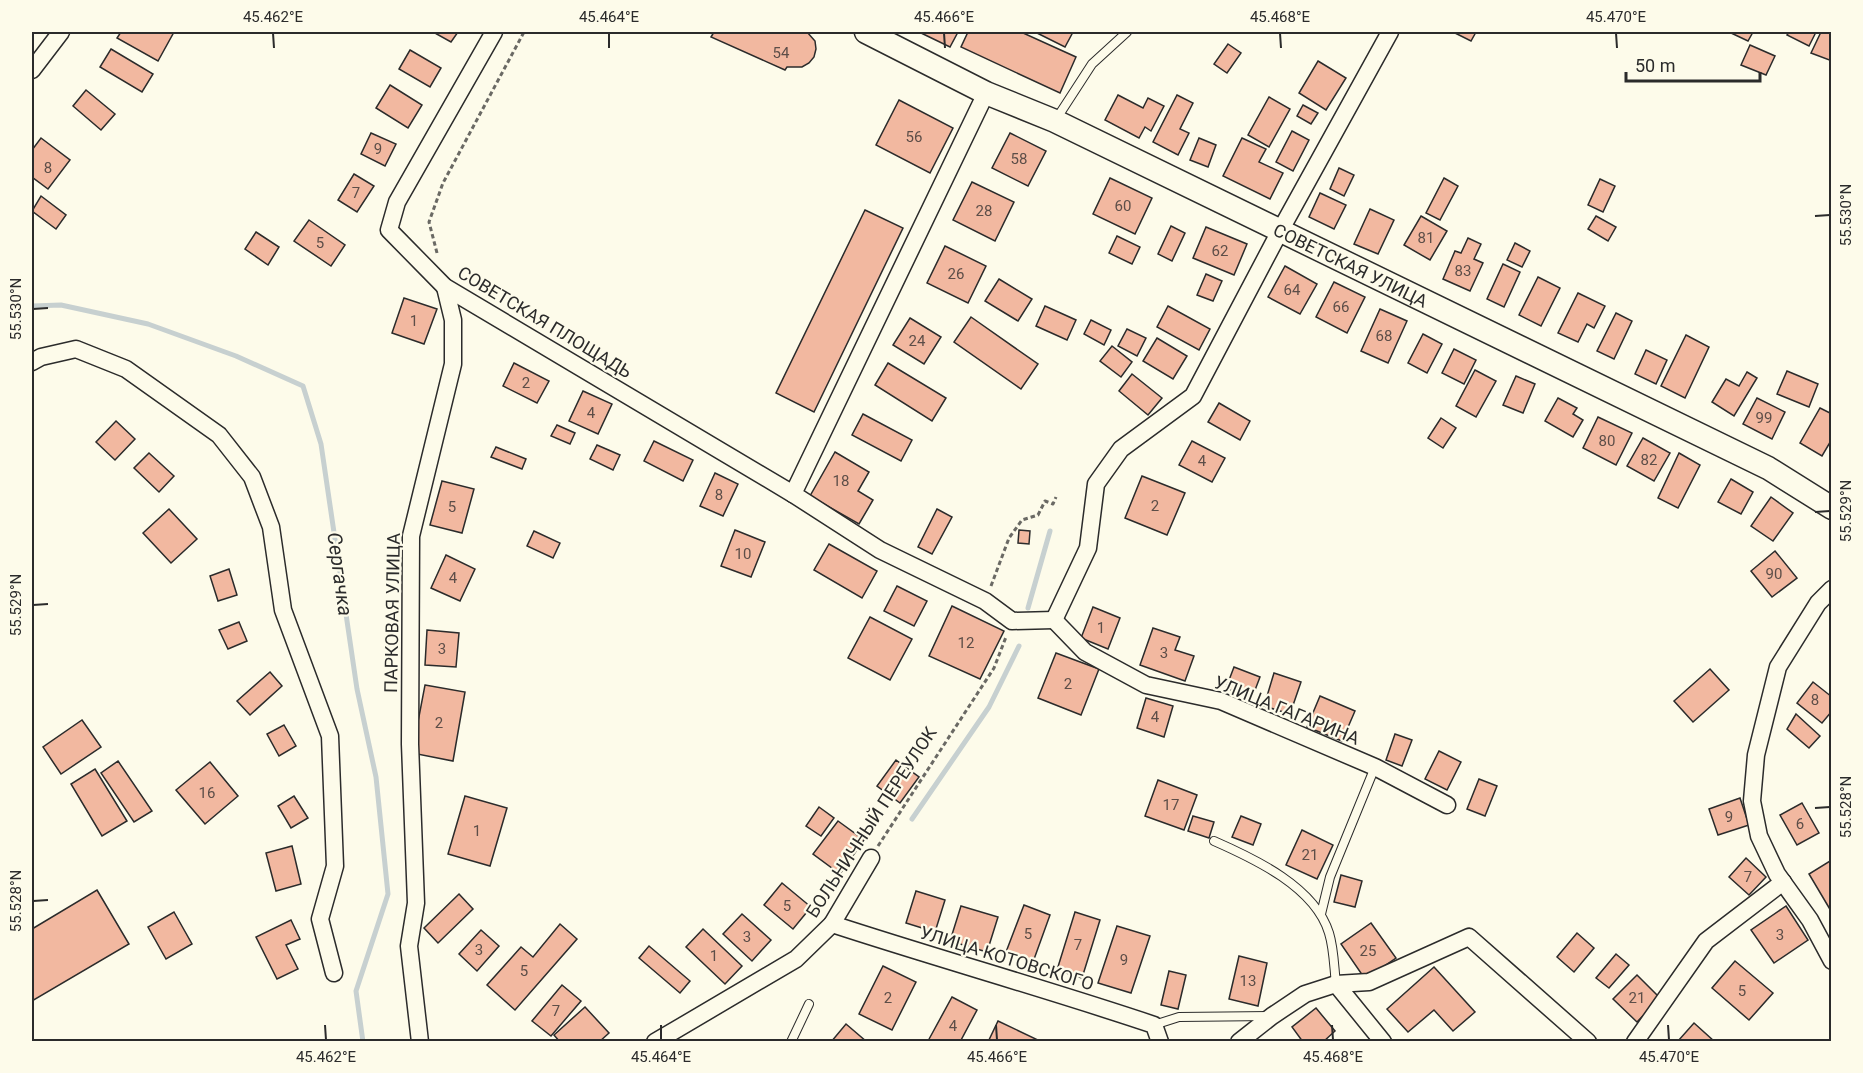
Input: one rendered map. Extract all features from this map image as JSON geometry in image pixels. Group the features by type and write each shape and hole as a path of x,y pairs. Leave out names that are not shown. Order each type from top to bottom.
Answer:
{"main road":[{"name":"СОВЕТСКАЯ УЛИЦА","path":"866,32 986,93 1055,121 1768,468 1832,508"}],"street":[{"path":"32,70 61,32"},
{"name":"СОВЕТСКАЯ ПЛОЩАДЬ","path":"494,32 397,202 388,230 445,287 793,494 880,550 985,602 1012,621"},
{"path":"1012,621 1054,620 1088,548 1096,484 1121,449 1193,396 1280,231 1390,32"},
{"path":"793,494 986,93"},
{"name":"ПАРКОВАЯ УЛИЦА","path":"420,1041 409,946 416,903 410,744 411,536 453,364 453,320 445,287"},
{"path":"32,362 41,357 76,349 126,369 219,435 252,477 272,527 283,610 330,736 335,866 320,919 334,973"},
{"path":"1832,589 1818,603 1778,667 1756,755 1752,801 1759,836 1783,882 1810,920 1832,961"},
{"name":"УЛИЦА ГАГАРИНА","path":"1054,620 1085,652 1146,685 1221,701 1375,767 1447,805"},
{"name":"БОЛЬНИЧНЫЙ ПЕРЕУЛОК","path":"655,1041 796,959 832,924 871,858"},
{"path":"1635,1041 1706,941 1783,882"},
{"name":"УЛИЦА КОТОВСКОГО","path":"832,924 946,961 1059,993 1155,1025"},
{"path":"1239,1041 1305,994 1336,984 1369,982 1469,937 1588,1041"},
{"path":"1336,984 1383,1041"},
{"path":"1155,1025 1160,1041"}],"lane":[{"path":"1055,121 1092,64 1127,32"},
{"path":"1322,914 1330,877 1375,767"},
{"path":"1214,841 1262,864 1296,887 1322,914 1330,934 1336,984"},
{"path":"791,1041 808,1004"},
{"path":"1155,1025 1179,1017 1272,1016"}],"path":[{"path":"437,254 429,222 443,183 524,32"},
{"path":"985,602 1010,538 1022,520 1038,515 1045,501 1053,504 1056,496"},
{"name":"БОЛЬНИЧНЫЙ ПЕРЕУЛОК","path":"871,858 994,668 1012,621"}],"building":[{"path":"121,32 174,32 158,61 117,38"},
{"path":"433,32 458,32 451,42"},
{"path":"714,32 807,32 815,41 816,49 809,63 802,67 787,67 785,70 711,37"},
{"path":"919,32 958,32 950,47"},
{"path":"968,32 1021,32 1076,57 1060,93 961,47"},
{"path":"1035,32 1073,32 1065,47"},
{"path":"1453,32 1476,32 1471,41"},
{"path":"1729,32 1753,32 1748,41"},
{"path":"1789,32 1816,32 1809,46 1787,35"},
{"path":"1821,32 1832,32 1832,61 1811,53"},
{"path":"1228,44 1241,53 1227,73 1214,64"},
{"path":"1750,45 1775,56 1766,75 1741,65"},
{"path":"111,49 153,74 142,92 100,67"},
{"path":"410,50 441,68 430,87 399,69"},
{"path":"1318,61 1346,78 1326,110 1299,93"},
{"path":"390,85 422,105 408,128 376,108"},
{"path":"86,90 115,114 101,130 73,106"},
{"path":"1118,95 1143,108 1148,98 1164,106 1151,131 1145,127 1139,138 1105,120"},
{"path":"1177,95 1193,103 1180,129 1189,133 1178,155 1153,142"},
{"path":"1269,97 1290,109 1269,147 1248,135"},
{"path":"899,100 953,128 930,173 876,145"},
{"path":"1303,105 1318,113 1311,124 1297,116"},
{"path":"1292,131 1309,140 1293,171 1276,162"},
{"path":"371,133 396,144 385,166 361,154"},
{"path":"1010,133 1046,151 1028,186 992,168"},
{"path":"41,138 70,160 48,189 32,177 32,150"},
{"path":"1199,138 1216,145 1208,167 1190,160"},
{"path":"1242,138 1266,149 1259,162 1283,173 1270,199 1223,176"},
{"path":"1339,168 1354,175 1344,196 1330,189"},
{"path":"354,174 374,186 357,212 338,200"},
{"path":"1110,178 1152,198 1135,234 1093,214"},
{"path":"1444,178 1458,186 1440,220 1426,213"},
{"path":"1600,179 1615,186 1603,212 1588,205"},
{"path":"972,182 1014,202 995,241 953,220"},
{"path":"1320,193 1346,205 1334,229 1309,217"},
{"path":"41,196 66,215 56,229 32,211"},
{"path":"1370,209 1394,220 1378,254 1354,244"},
{"path":"865,210 903,228 814,412 776,393"},
{"path":"1421,216 1447,231 1430,260 1404,245"},
{"path":"1596,216 1616,227 1608,241 1588,229"},
{"path":"309,220 345,245 331,266 294,241"},
{"path":"1171,226 1185,233 1172,261 1158,254"},
{"path":"1206,227 1247,244 1234,275 1193,258"},
{"path":"256,232 279,247 268,265 245,249"},
{"path":"1117,236 1140,247 1132,264 1109,253"},
{"path":"1468,238 1481,244 1474,259 1483,263 1470,291 1443,279 1455,251 1461,253"},
{"path":"1515,243 1530,251 1522,267 1507,260"},
{"path":"945,246 986,266 968,303 927,283"},
{"path":"1503,264 1520,272 1504,307 1487,299"},
{"path":"1285,266 1317,284 1300,314 1268,297"},
{"path":"1206,274 1222,281 1213,301 1197,295"},
{"path":"1538,277 1560,288 1541,326 1519,315"},
{"path":"999,279 1032,299 1018,321 985,301"},
{"path":"1334,282 1365,297 1347,333 1316,317"},
{"path":"1578,293 1605,306 1594,328 1587,324 1578,342 1558,333"},
{"path":"404,298 437,309 424,344 392,333"},
{"path":"1045,306 1076,320 1067,340 1036,326"},
{"path":"1168,306 1210,329 1199,350 1157,327"},
{"path":"1380,309 1407,321 1388,363 1361,351"},
{"path":"1616,313 1632,321 1614,359 1597,351"},
{"path":"971,317 1038,364 1021,389 954,342"},
{"path":"910,318 941,337 924,364 893,345"},
{"path":"1091,320 1111,330 1104,345 1084,334"},
{"path":"1127,329 1146,338 1137,356 1118,346"},
{"path":"1423,334 1442,344 1427,373 1408,363"},
{"path":"1686,335 1709,347 1685,398 1661,386"},
{"path":"1157,338 1187,356 1173,379 1143,361"},
{"path":"1112,346 1132,362 1121,377 1100,361"},
{"path":"1454,349 1476,360 1464,384 1442,373"},
{"path":"1646,350 1667,360 1656,384 1635,374"},
{"path":"514,363 549,381 537,403 503,386"},
{"path":"888,363 946,398 932,421 875,385"},
{"path":"1475,370 1496,381 1476,417 1456,406"},
{"path":"1787,371 1818,384 1809,407 1777,394"},
{"path":"1747,372 1757,378 1734,416 1712,402 1726,379 1739,386"},
{"path":"1132,374 1162,398 1148,415 1119,391"},
{"path":"1516,376 1535,384 1523,413 1503,405"},
{"path":"583,391 612,404 598,434 569,421"},
{"path":"1558,398 1577,408 1573,414 1583,420 1573,437 1545,421"},
{"path":"1757,398 1785,412 1772,439 1743,424"},
{"path":"1219,403 1250,421 1240,440 1208,422"},
{"path":"1820,408 1832,414 1832,439 1822,456 1800,443"},
{"path":"863,414 912,440 901,461 852,435"},
{"path":"1598,417 1632,433 1616,465 1583,448"},
{"path":"1441,418 1456,428 1443,448 1428,438"},
{"path":"116,421 135,439 115,460 96,442"},
{"path":"557,425 575,433 570,444 551,436"},
{"path":"1643,438 1670,453 1654,481 1627,466"},
{"path":"654,441 693,460 683,481 644,461"},
{"path":"1192,441 1225,458 1212,482 1179,465"},
{"path":"597,445 620,455 613,470 590,459"},
{"path":"496,447 526,459 522,469 491,457"},
{"path":"835,452 869,472 858,491 873,500 859,524 810,496"},
{"path":"149,453 174,476 159,492 134,468"},
{"path":"1679,453 1700,465 1678,508 1658,498"},
{"path":"715,473 738,484 723,516 700,506"},
{"path":"1142,476 1185,493 1167,535 1125,518"},
{"path":"1731,479 1753,492 1741,514 1718,502"},
{"path":"442,481 474,489 462,533 430,525"},
{"path":"1771,497 1793,513 1773,541 1751,526"},
{"path":"169,509 197,539 171,563 143,533"},
{"path":"937,509 952,517 932,554 918,547"},
{"path":"735,530 765,542 751,577 721,566"},
{"path":"1019,530 1030,531 1029,544 1018,543"},
{"path":"534,531 560,543 553,558 527,546"},
{"path":"829,544 877,571 862,598 814,570"},
{"path":"1775,551 1797,578 1772,597 1751,571"},
{"path":"446,555 475,569 460,601 431,588"},
{"path":"229,569 237,595 218,601 210,576"},
{"path":"897,586 927,601 914,626 884,611"},
{"path":"952,606 1004,631 980,679 929,656"},
{"path":"1093,607 1120,618 1108,649 1081,638"},
{"path":"870,617 912,639 890,680 848,658"},
{"path":"239,622 247,641 228,649 219,630"},
{"path":"1153,628 1180,637 1175,650 1194,656 1185,681 1140,665"},
{"path":"427,630 459,633 456,667 425,665"},
{"path":"1056,653 1099,669 1081,715 1038,698"},
{"path":"1234,667 1260,677 1252,698 1226,688"},
{"path":"1710,669 1729,690 1693,722 1674,701"},
{"path":"270,672 282,686 250,715 237,701"},
{"path":"1274,673 1301,682 1290,714 1264,706"},
{"path":"1813,682 1832,697 1832,711 1822,723 1797,703"},
{"path":"425,685 465,692 453,761 412,753"},
{"path":"1320,696 1355,711 1342,741 1307,727"},
{"path":"1146,698 1173,706 1164,737 1137,728"},
{"path":"1796,714 1820,736 1809,748 1787,729"},
{"path":"82,720 101,747 61,774 43,747"},
{"path":"284,725 296,746 279,756 267,734"},
{"path":"1395,734 1412,740 1402,766 1386,760"},
{"path":"1439,751 1461,762 1447,790 1425,779"},
{"path":"896,760 919,777 900,803 877,786"},
{"path":"118,761 152,811 134,822 101,773"},
{"path":"210,762 238,796 205,824 176,790"},
{"path":"95,769 127,821 102,836 71,784"},
{"path":"1479,779 1497,786 1485,816 1467,809"},
{"path":"1158,780 1197,795 1184,830 1145,816"},
{"path":"294,796 308,818 291,828 278,806"},
{"path":"465,796 507,808 490,866 448,854"},
{"path":"1740,798 1749,825 1718,835 1709,809"},
{"path":"1802,803 1819,833 1797,845 1780,815"},
{"path":"819,807 834,818 821,836 806,826"},
{"path":"1193,816 1214,822 1209,838 1188,831"},
{"path":"1241,816 1261,824 1253,845 1232,837"},
{"path":"838,821 864,840 840,874 813,854"},
{"path":"1302,830 1333,845 1317,879 1286,865"},
{"path":"292,846 301,884 276,891 266,853"},
{"path":"1746,858 1766,877 1749,895 1729,877"},
{"path":"1830,861 1832,864 1831,911 1809,874"},
{"path":"1341,875 1362,881 1355,907 1334,902"},
{"path":"782,883 811,907 793,929 764,905"},
{"path":"97,890 129,944 32,1001 32,929"},
{"path":"916,891 945,900 935,932 906,923"},
{"path":"459,894 473,909 438,943 424,928"},
{"path":"1024,905 1050,915 1033,962 1006,952"},
{"path":"961,906 998,917 987,952 950,941"},
{"path":"1786,906 1808,940 1774,963 1751,930"},
{"path":"174,912 192,944 166,959 148,927"},
{"path":"1075,912 1100,920 1082,978 1057,970"},
{"path":"742,914 771,940 752,961 723,934"},
{"path":"291,920 300,939 286,945 298,969 277,979 256,937"},
{"path":"1371,923 1396,958 1365,979 1341,944"},
{"path":"560,924 577,939 515,1010 487,985 521,947 533,957"},
{"path":"1117,926 1150,936 1131,993 1098,983"},
{"path":"703,929 742,966 725,984 686,947"},
{"path":"481,930 499,946 477,971 459,954"},
{"path":"1577,933 1594,948 1574,972 1557,957"},
{"path":"649,946 690,981 680,993 639,958"},
{"path":"1616,954 1629,965 1609,988 1596,978"},
{"path":"1239,956 1267,963 1258,1006 1229,999"},
{"path":"1735,961 1773,993 1749,1020 1712,988"},
{"path":"883,966 916,982 892,1030 859,1014"},
{"path":"1434,967 1475,1012 1453,1031 1434,1010 1408,1032 1387,1009"},
{"path":"1169,971 1186,975 1178,1009 1161,1005"},
{"path":"1637,975 1660,998 1637,1022 1613,999"},
{"path":"562,985 581,1001 551,1036 532,1021"},
{"path":"952,997 977,1010 960,1042 929,1042 928,1041"},
{"path":"585,1007 609,1033 599,1042 560,1042 554,1035"},
{"path":"1316,1008 1335,1031 1323,1042 1303,1042 1292,1027"},
{"path":"998,1021 1038,1040 1037,1042 988,1042"},
{"path":"1694,1023 1715,1042 1678,1041"},
{"path":"846,1024 867,1042 831,1042"}],"waterway":[{"name":"Сергачка","path":"32,306 61,305 148,324 236,356 303,386 321,444 357,689 376,777 388,894 356,991 363,1042"},
{"path":"1028,608 1050,531"},
{"path":"912,819 989,707 1019,646"}]}
